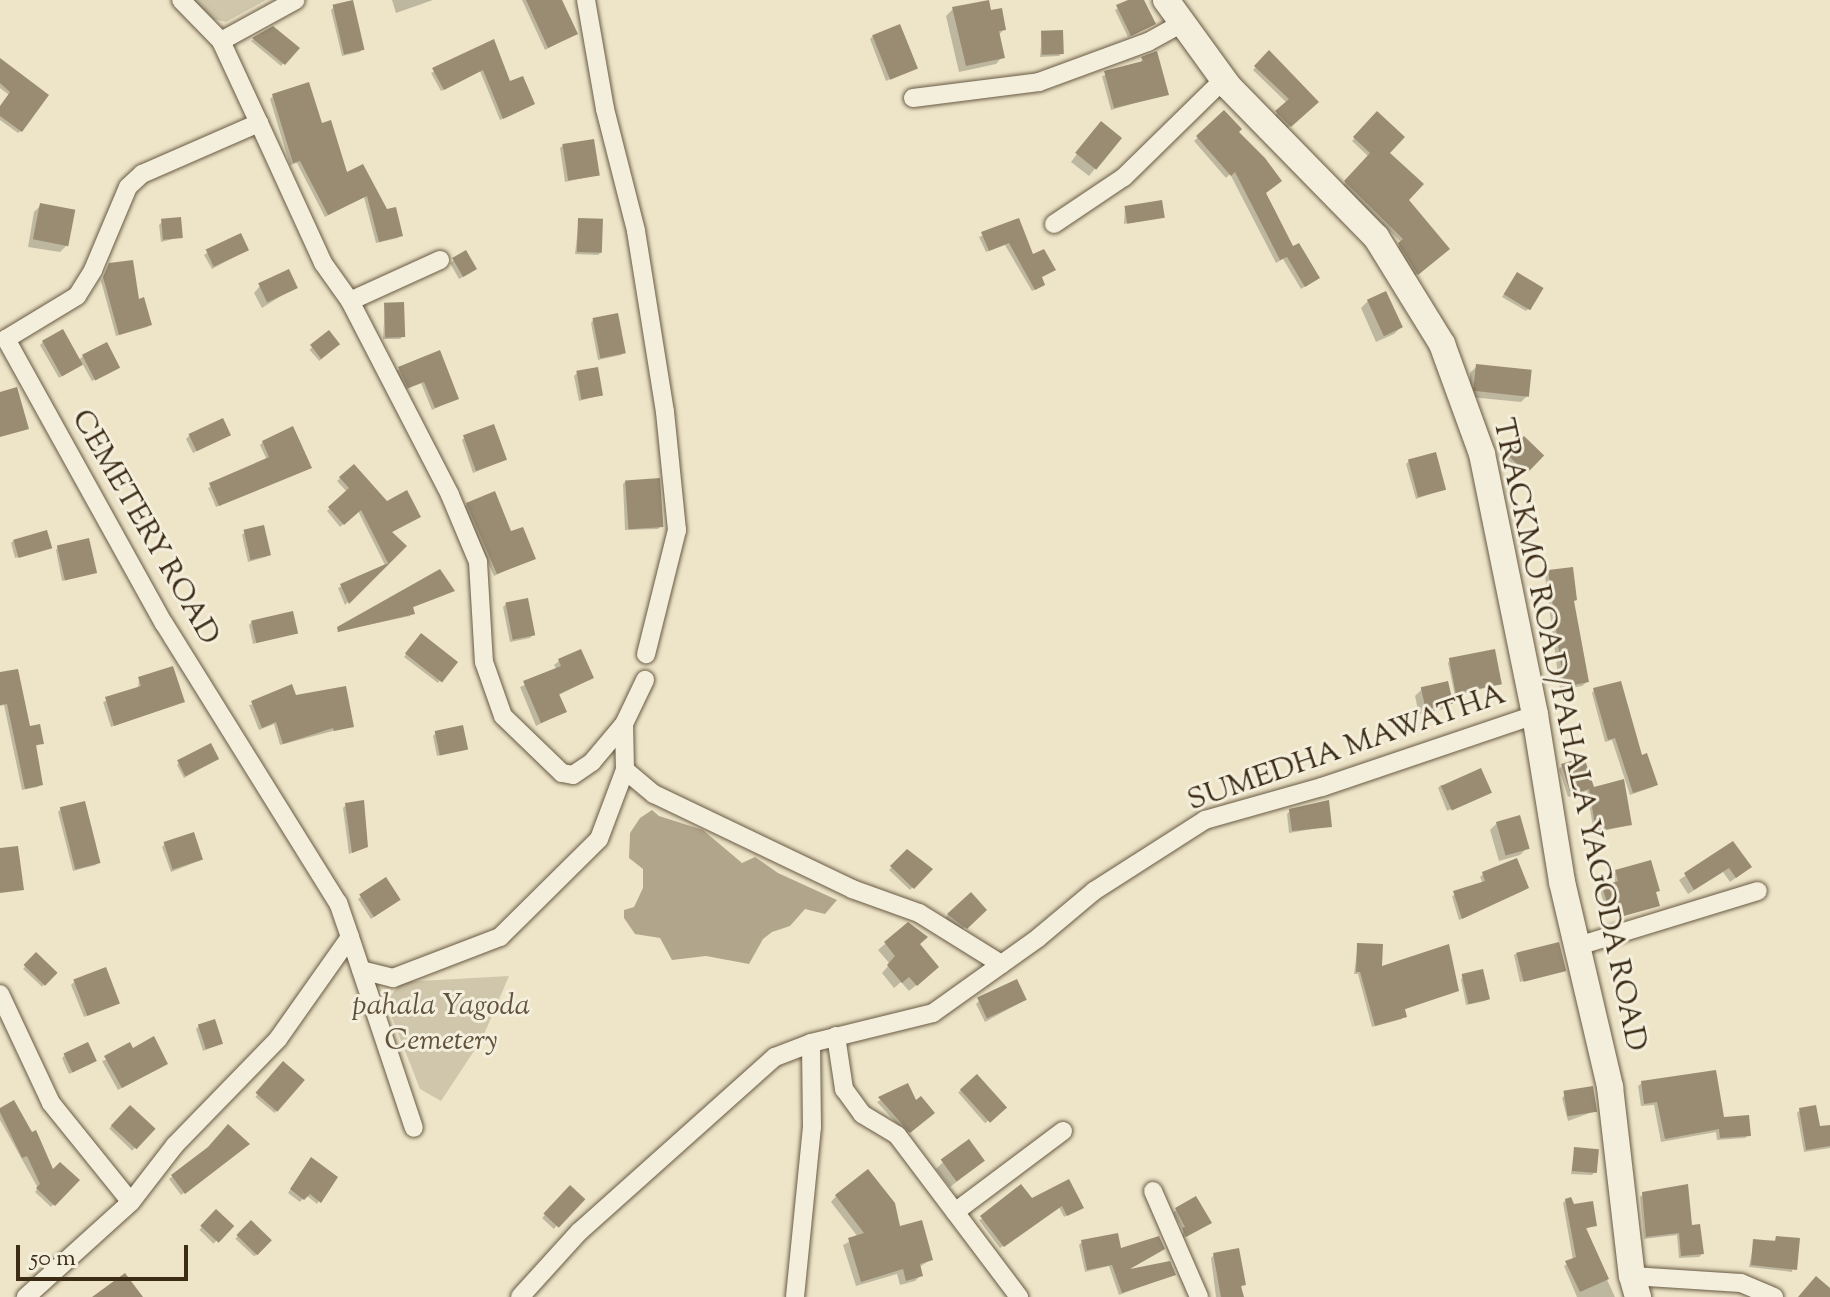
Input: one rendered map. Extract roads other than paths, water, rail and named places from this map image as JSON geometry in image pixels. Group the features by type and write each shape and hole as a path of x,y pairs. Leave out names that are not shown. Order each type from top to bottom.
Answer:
{"street":[{"path":"181,0 221,41 323,263 350,301 450,495 478,562 484,662 503,716 562,773 573,775 592,762 624,724 645,680"},
{"path":"221,41 296,0"},
{"path":"586,0 605,109 636,231 665,412 677,530 646,654"},
{"name":"TRACKMO ROAD/PAHALA YAGODA ROAD","path":"1166,0 1223,80 1376,237 1442,344 1482,454 1535,715 1562,882 1610,1087 1635,1286"},
{"path":"913,98 1039,82 1148,42 1181,24"},
{"path":"1054,224 1124,177 1223,80"},
{"name":"CEMETERY ROAD","path":"259,123 142,174 128,187 93,270 77,296 2,339 164,624 338,903 414,1128"},
{"path":"350,301 440,260"},
{"name":"SUMEDHA MAWATHA","path":"520,1297 579,1232 775,1057 836,1036 933,1013 1038,938 1129,867 1205,820 1322,787 1535,715"},
{"path":"361,970 393,978 500,937 599,839 625,770 624,724"},
{"path":"625,770 654,794 852,889 919,913 1001,964"},
{"path":"1578,946 1758,891"},
{"path":"26,1297 131,1202 175,1145 278,1039 350,937"},
{"path":"0,994 51,1103 131,1202"},
{"path":"836,1036 844,1089 862,1114 897,1135 1019,1297"},
{"path":"795,1297 799,1283 812,1127 811,1043"},
{"path":"955,1212 1063,1131"},
{"path":"1153,1191 1196,1296"},
{"path":"1635,1286 1741,1283 1774,1297"}],"park label":[{"name":"pahala Yagoda Cemetery","path":"441,1024"}]}
